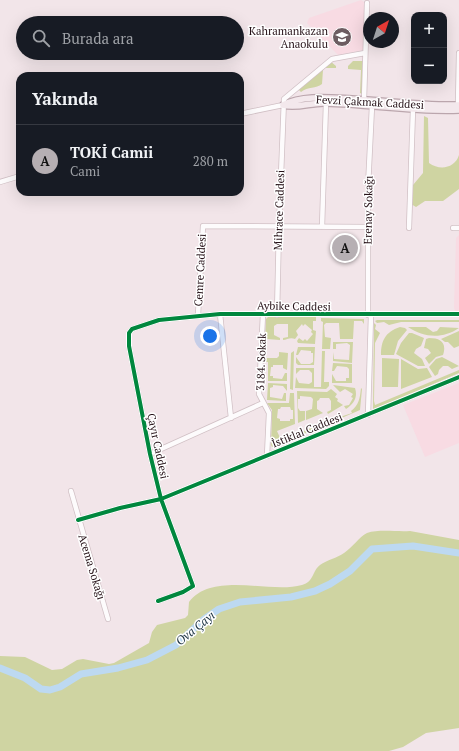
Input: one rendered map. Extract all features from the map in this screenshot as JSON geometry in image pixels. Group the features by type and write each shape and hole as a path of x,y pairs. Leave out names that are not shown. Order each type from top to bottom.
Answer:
{"main road":[{"name":"Fevzi Çakmak Caddesi","path":"283,105 293,101 318,98 459,106"},
{"name":"Fevzi Çakmak Caddesi","path":"283,105 291,107 326,103 413,109 459,106"}],"street":[{"path":"364,100 367,3"},
{"path":"283,105 287,96 332,59 365,53"},
{"path":"459,54 459,106"},
{"path":"322,227 326,103"},
{"name":"Fevzi Çakmak Caddesi","path":"244,113 283,105"},
{"name":"Mihrace Caddesi","path":"277,315 278,226 283,105"},
{"name":"Erenay Sokağı","path":"368,415 368,227 372,106"},
{"path":"409,228 413,109"},
{"path":"0,182 16,177"},
{"name":"Cemre Caddesi","path":"198,315 202,226 278,226"},
{"path":"278,226 368,227"},
{"path":"453,228 459,228"},
{"path":"220,314 231,418"},
{"name":"3184. Sokak","path":"263,314 259,394 269,413 267,456"},
{"name":"Aybike Caddesi","path":"132,329 160,320 198,315 459,314"},
{"name":"Çayır Caddesi","path":"132,329 129,333 129,346 150,454 161,499 193,586 183,592 158,601"},
{"name":"İstiklal Caddesi","path":"78,520 120,508 161,499 459,377"},
{"path":"150,454 263,403"},
{"name":"Acema Sokağı","path":"71,492 108,619"}],"shaded area":[{"name":"Kahramankazan Anaokulu","path":"361,0 365,3 365,12 363,12 364,50 338,55 307,23 309,18"},
{"path":"459,235 459,312 455,311 454,307 456,238"},
{"path":"459,383 459,443 425,457 403,405"}],"green space":[{"path":"330,61 336,66 336,68 325,68 323,70 322,84 301,92 298,89"},
{"path":"353,61 363,61 362,94 360,93 361,70 348,69 348,66"},
{"path":"424,116 428,118 429,163 438,167 447,167 454,163 459,155 459,189 443,201 425,201 416,207 411,204 413,185 423,173"},
{"path":"268,317 316,317 316,321 313,321 313,330 316,331 315,344 298,343 297,341 299,338 303,341 305,339 307,341 313,334 311,332 312,330 305,324 303,326 302,324 296,331 298,335 295,339 290,338 283,340 283,338 288,337 288,324 277,324 274,326 274,335 280,338 280,340 265,338 266,319"},
{"path":"321,318 364,319 364,324 362,321 354,321 353,339 340,339 339,323 326,323 324,325 325,337 331,338 330,349 322,349 323,322 321,321"},
{"path":"459,320 459,322 401,322 389,325 384,322 377,323 375,321"},
{"path":"374,323 376,325 375,329 380,333 375,343 375,405 459,370 459,373 373,410"},
{"path":"400,327 407,330 398,341 394,355 381,355 383,341 387,334"},
{"path":"408,327 426,327 433,332 437,331 440,327 459,328 447,334 434,336 414,331"},
{"path":"459,331 459,346 454,348 448,342 441,339"},
{"path":"409,333 424,338 421,346 416,349 414,353 422,359 425,366 418,366 396,354 401,343"},
{"path":"429,338 440,340 443,344 444,351 443,355 436,357 429,364 425,358 431,353 428,349 424,348 426,339"},
{"path":"333,342 353,342 352,363 333,361 333,352 334,359 349,360 350,345 347,343 336,344 336,349 333,349"},
{"path":"298,347 315,347 314,365 298,365 296,363 296,357 301,364 310,364 313,362 313,353 311,353 311,351 301,350 298,355 296,355"},
{"path":"294,351 293,390 290,389 291,353"},
{"path":"322,351 325,351 324,382 329,382 329,386 326,389 295,388 296,377 299,383 309,384 312,382 312,373 309,370 300,370 296,374 296,368 314,368 314,387 321,387"},
{"path":"279,352 288,353 287,370 283,368 283,365 273,365 273,367 271,367 270,376 273,376 273,378 282,379 285,373 287,373 287,381 268,381 268,362 264,362 264,358 277,358 279,356"},
{"path":"442,357 459,366 452,369 448,366 443,366 435,376 429,367 436,359"},
{"path":"382,358 399,359 398,387 382,387"},
{"path":"401,359 418,369 427,368 432,377 401,389"},
{"path":"333,363 352,364 352,383 332,383 332,374 336,381 346,381 346,378 349,378 349,369 347,367 337,366 334,371 332,371"},
{"path":"268,383 287,384 287,391 283,386 273,385 273,387 270,388 270,397 282,399 284,393 286,393 286,401 267,400"},
{"path":"333,385 355,388 355,400 346,409 344,406 349,405 353,398 351,397 353,394 345,389 340,392"},
{"path":"361,388 360,410 337,420 335,416 337,418 352,413 351,411 359,401"},
{"path":"331,389 337,394 335,397 338,399 337,401 343,405 328,414 327,412 331,410 331,401 329,398 320,398 317,401 317,409 323,413 306,420 306,411 312,409 313,399 311,397 300,396 300,399 298,399 298,408 300,411 305,411 305,420 298,423 297,391 327,392"},
{"path":"290,393 294,393 295,424 277,431 281,440 329,421 331,418 333,422 272,447 272,410 267,403 289,403","holes":["281,407 290,407 291,410 293,410 293,419 290,419 290,421 280,421 280,419 277,418 278,409"]},
{"path":"382,531 410,531 459,540 459,728 426,733 403,747 389,751 0,751 0,656 25,657 52,670 62,669 77,660 83,659 109,664 114,663 149,643 152,632 157,625 185,618 188,615 189,602 199,593 212,588 227,585 289,587 306,584 311,579 317,567 344,553 367,533"}],"waterway":[{"name":"Ova Çayı","path":"0,668 25,678 41,689 50,690 60,687 81,674 118,668 147,660 176,645 203,620 219,609 240,602 291,597 315,591 330,584 350,571 372,549 413,546 459,553"}],"cycle path":[{"path":"158,601 183,592 193,586 161,499 150,454 129,346 129,333 132,329 159,320 220,314 459,314"},
{"path":"78,520 120,508 161,499 459,377"}],"place":[{"name":"Kahramankazan Anaokulu","path":"342,37"},
{"name":"TOKİ Camii","path":"345,248"}]}
